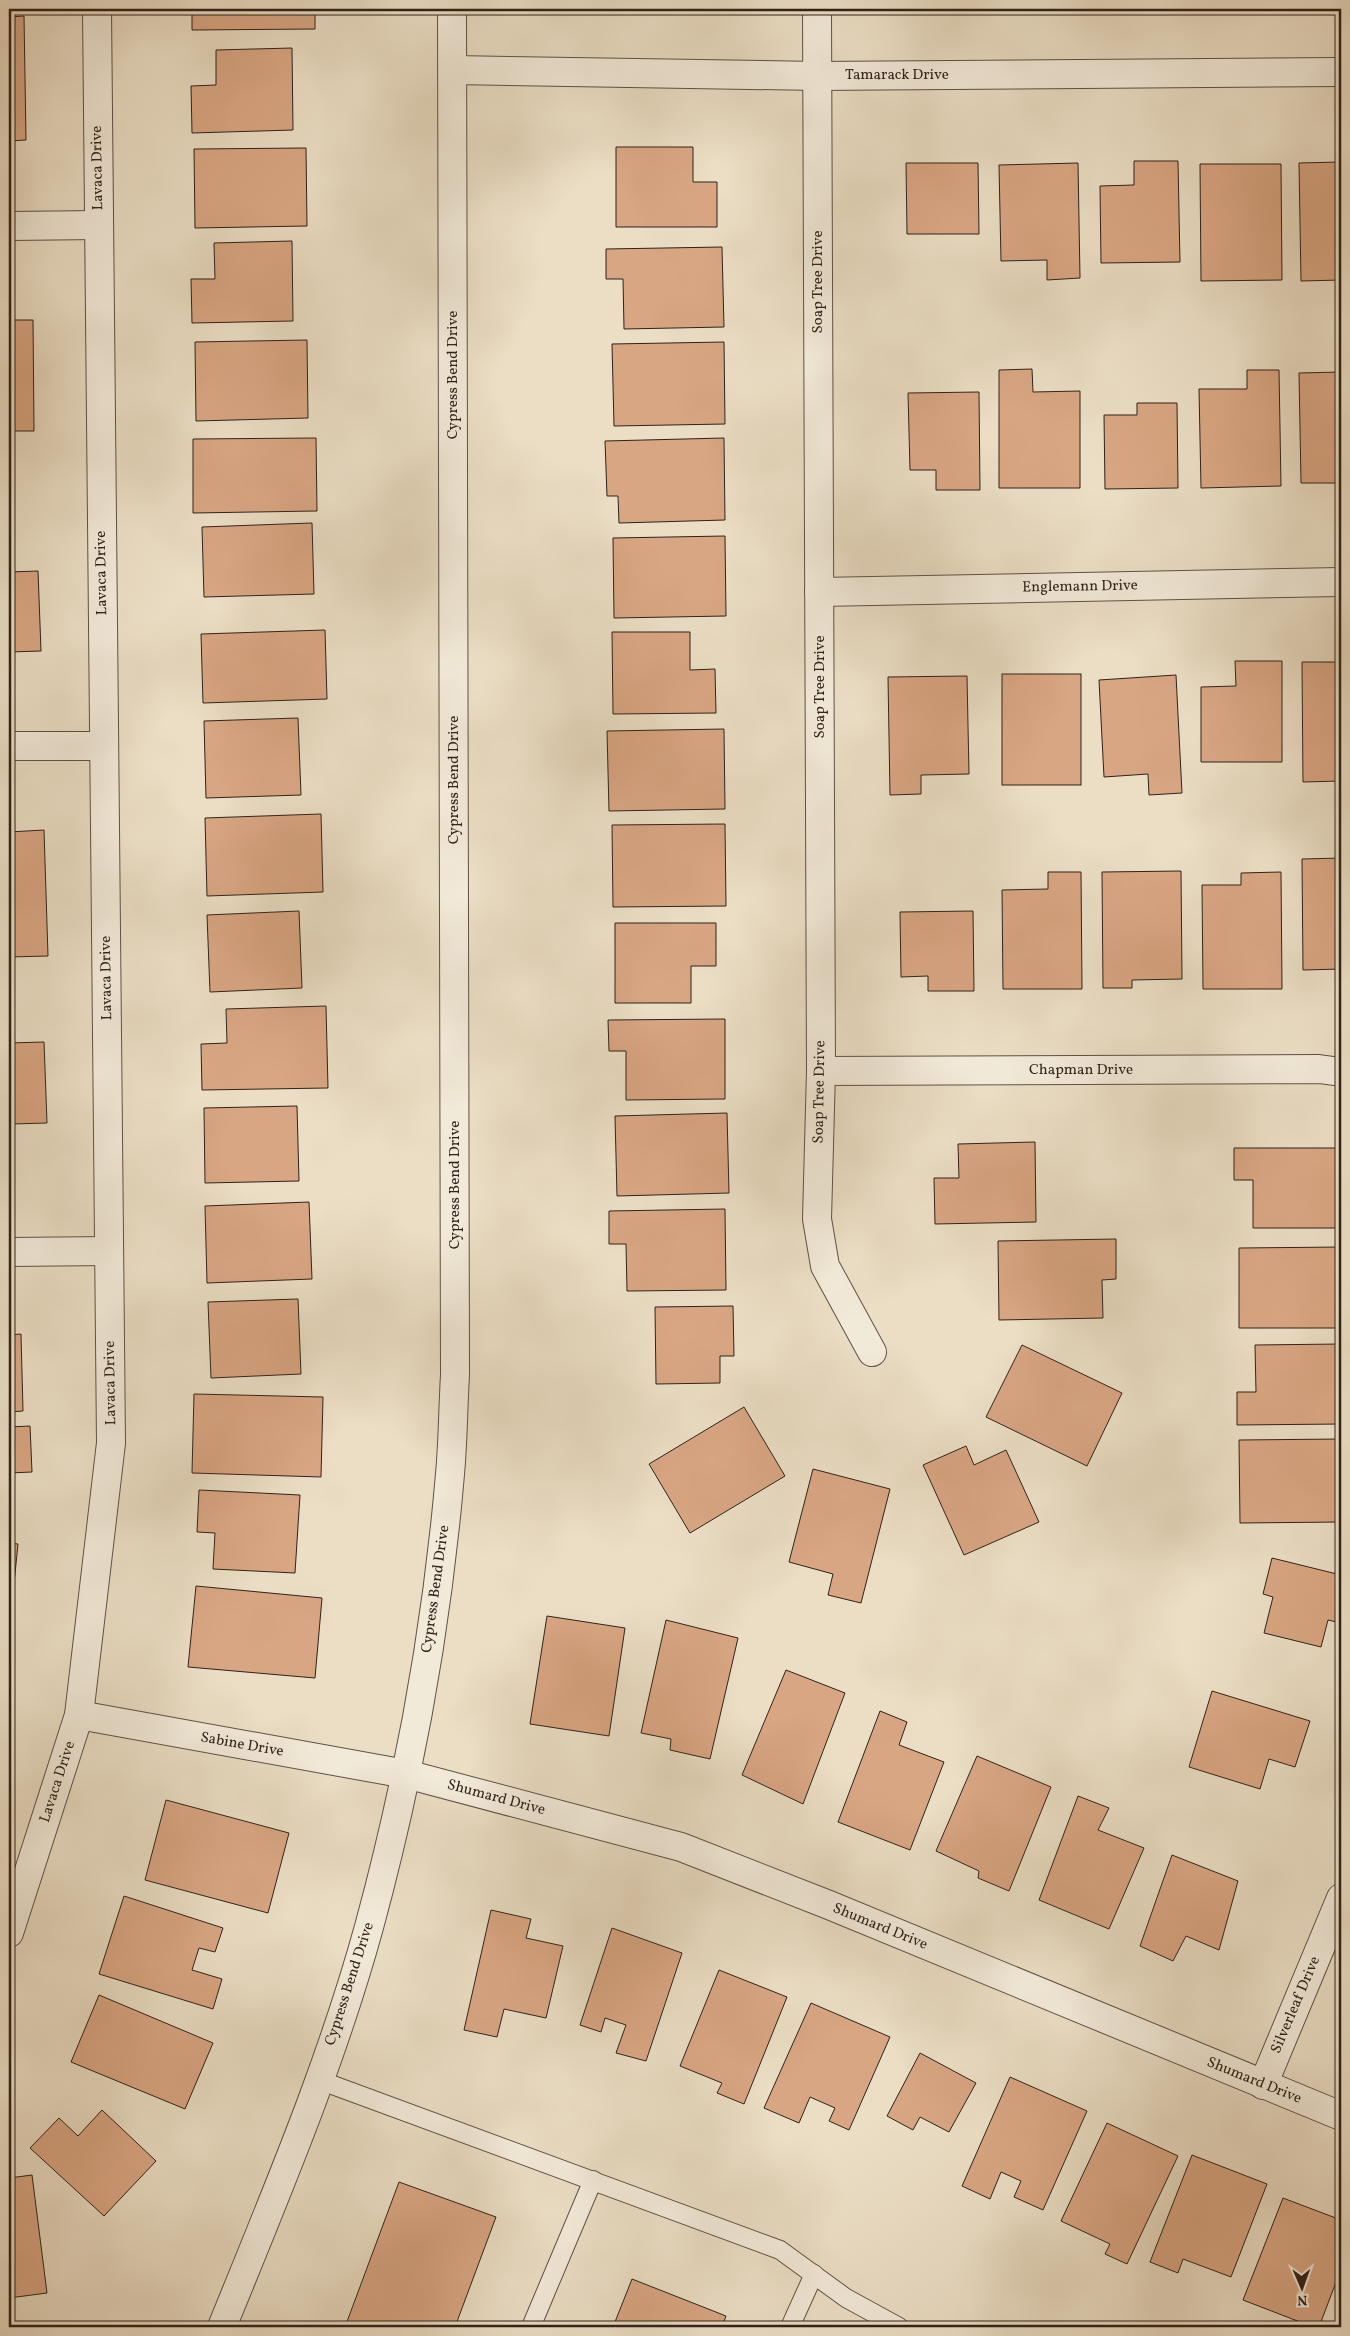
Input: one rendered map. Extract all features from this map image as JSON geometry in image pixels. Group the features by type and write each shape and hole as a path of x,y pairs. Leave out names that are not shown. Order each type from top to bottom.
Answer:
{"street":[{"name":"Lavaca Drive","path":"9,1934 79,1716 112,1444 97,9"},
{"name":"Cypress Bend Drive","path":"222,2327 291,2158 319,2080 368,1928 406,1774 440,1570 451,1472 455,1375 452,9"},
{"name":"Soap Tree Drive","path":"817,9 821,1071 817,1219 825,1266 872,1352"},
{"name":"Tamarack Drive","path":"453,70 817,76 1341,72"},
{"path":"9,226 99,225"},
{"name":"Englemann Drive","path":"819,592 1341,582"},
{"path":"9,746 104,746"},
{"name":"Chapman Drive","path":"821,1071 1319,1069 1341,1072"},
{"path":"9,1252 110,1251"},
{"name":"Sabine Drive","path":"79,1716 406,1774"},
{"name":"Shumard Drive","path":"406,1774 681,1848 838,1909 1341,2116"},
{"name":"Silverleaf Drive","path":"1263,2085 1341,1898"}],"lane":[{"path":"319,2080 780,2250 846,2298 899,2327"},
{"path":"531,2327 593,2180"},
{"path":"790,2327 814,2274"}],"building":[{"path":"192,9 315,9 315,29 192,30"},
{"path":"24,16 26,140 9,141 9,17"},
{"path":"292,48 293,130 192,133 191,86 216,85 216,50"},
{"path":"616,147 693,147 693,182 717,182 717,227 616,227"},
{"path":"306,148 307,226 195,228 194,149"},
{"path":"1134,161 1178,161 1180,262 1101,263 1100,186 1134,185"},
{"path":"1341,162 1341,280 1301,281 1299,163"},
{"path":"906,163 978,163 979,234 907,234"},
{"path":"1078,163 1080,278 1047,280 1047,260 1001,261 999,165"},
{"path":"1200,164 1281,164 1282,280 1201,281"},
{"path":"292,241 293,321 192,323 191,279 215,279 214,243"},
{"path":"722,247 724,327 624,329 623,279 606,279 606,249"},
{"path":"9,320 33,320 34,431 9,431"},
{"path":"307,340 308,418 196,421 195,342"},
{"path":"724,342 725,424 614,426 612,344"},
{"path":"1032,369 1033,392 1080,391 1080,488 999,488 999,370"},
{"path":"1247,370 1279,370 1281,486 1201,488 1199,389 1247,389"},
{"path":"1341,372 1341,483 1301,483 1299,373"},
{"path":"979,392 980,490 936,490 936,470 910,470 908,393"},
{"path":"1137,403 1177,403 1178,488 1105,489 1104,415 1137,415"},
{"path":"316,438 317,511 193,513 193,439"},
{"path":"724,438 725,520 619,523 618,496 607,496 605,441"},
{"path":"312,523 314,594 204,597 202,527"},
{"path":"725,536 726,616 614,618 613,538"},
{"path":"38,571 41,651 9,652 9,572"},
{"path":"325,630 327,699 203,703 201,634"},
{"path":"612,632 690,632 690,670 715,669 716,713 613,714"},
{"path":"1235,661 1282,661 1282,762 1201,762 1201,687 1236,686"},
{"path":"1302,662 1341,662 1341,781 1303,782"},
{"path":"1002,674 1081,674 1081,785 1002,785"},
{"path":"1176,675 1182,793 1149,795 1148,774 1104,777 1099,680"},
{"path":"967,676 969,774 921,775 921,794 890,795 888,677"},
{"path":"298,718 301,795 206,798 204,721"},
{"path":"724,729 725,809 609,811 607,731"},
{"path":"321,814 323,892 207,896 205,818"},
{"path":"725,824 726,906 613,907 612,825"},
{"path":"44,830 48,956 9,957 9,832"},
{"path":"1341,858 1341,969 1303,970 1302,859"},
{"path":"1181,871 1182,979 1132,980 1132,988 1103,988 1102,872"},
{"path":"1048,872 1081,872 1082,989 1003,989 1002,890 1048,889"},
{"path":"1281,872 1282,989 1203,989 1202,885 1241,885 1241,873"},
{"path":"299,911 302,988 210,992 207,915"},
{"path":"973,911 974,991 928,991 928,976 901,977 900,912"},
{"path":"615,923 716,923 716,966 691,966 691,1003 615,1003"},
{"path":"326,1006 328,1088 202,1090 201,1044 227,1043 226,1009"},
{"path":"725,1019 725,1099 626,1100 626,1051 609,1051 608,1020"},
{"path":"44,1042 47,1123 12,1124 13,1159 9,1159 9,1043"},
{"path":"297,1106 299,1181 205,1183 204,1108"},
{"path":"727,1113 729,1193 617,1196 615,1116"},
{"path":"1035,1142 1036,1222 935,1224 934,1178 959,1178 958,1144"},
{"path":"1234,1148 1341,1148 1341,1228 1253,1228 1253,1180 1234,1180"},
{"path":"309,1202 312,1279 207,1283 205,1206"},
{"path":"725,1209 726,1290 627,1291 626,1244 609,1244 609,1211"},
{"path":"1116,1239 1116,1279 1102,1280 1103,1318 999,1320 998,1241"},
{"path":"1341,1247 1341,1328 1239,1328 1239,1248"},
{"path":"298,1299 301,1374 211,1378 208,1302"},
{"path":"733,1306 734,1356 720,1356 720,1383 656,1384 655,1307"},
{"path":"21,1334 23,1411 9,1412 9,1335"},
{"path":"1341,1344 1341,1424 1237,1425 1237,1392 1256,1392 1255,1345"},
{"path":"1022,1345 1122,1393 1087,1466 986,1417"},
{"path":"194,1394 323,1397 321,1477 192,1473"},
{"path":"744,1407 785,1476 690,1533 649,1464"},
{"path":"30,1426 32,1472 9,1473 9,1427"},
{"path":"1341,1439 1341,1522 1240,1523 1239,1440"},
{"path":"966,1446 974,1465 1006,1450 1039,1522 964,1555 923,1465"},
{"path":"813,1469 890,1489 861,1603 828,1595 833,1574 789,1562"},
{"path":"199,1490 300,1495 295,1573 213,1569 215,1533 197,1532"},
{"path":"9,1543 18,1544 10,1623 9,1623"},
{"path":"1272,1558 1341,1575 1341,1623 1328,1620 1321,1647 1264,1633 1273,1597 1263,1594"},
{"path":"196,1586 322,1598 315,1678 188,1667"},
{"path":"547,1616 625,1628 609,1736 530,1724"},
{"path":"666,1620 738,1638 710,1759 670,1750 671,1739 641,1733"},
{"path":"786,1670 845,1693 803,1804 742,1775"},
{"path":"1212,1691 1310,1721 1295,1767 1269,1759 1260,1789 1189,1767"},
{"path":"880,1711 907,1722 899,1745 944,1762 910,1850 838,1822"},
{"path":"977,1756 1051,1787 1009,1891 978,1878 979,1871 936,1851"},
{"path":"1078,1796 1109,1808 1098,1830 1144,1848 1109,1929 1039,1900"},
{"path":"166,1800 289,1833 268,1913 145,1880"},
{"path":"1172,1855 1238,1881 1219,1950 1186,1936 1173,1961 1140,1946"},
{"path":"124,1896 223,1928 215,1952 199,1948 192,1970 222,1979 213,2009 99,1974"},
{"path":"491,1910 531,1919 526,1938 563,1946 546,2018 504,2009 497,2037 464,2030"},
{"path":"612,1928 682,1953 646,2061 616,2053 626,2025 605,2018 601,2032 580,2025"},
{"path":"719,1970 787,1997 744,2104 717,2093 722,2083 680,2066"},
{"path":"99,1995 213,2043 185,2109 71,2062"},
{"path":"811,2003 890,2037 849,2130 829,2121 835,2108 810,2097 799,2123 764,2108"},
{"path":"920,2053 976,2083 949,2132 920,2117 913,2130 887,2116"},
{"path":"1010,2077 1087,2111 1043,2210 1014,2197 1021,2181 1001,2172 990,2199 962,2186"},
{"path":"102,2110 156,2161 104,2216 30,2148 59,2118 78,2136"},
{"path":"1107,2123 1178,2156 1127,2264 1105,2254 1110,2244 1061,2221"},
{"path":"1192,2155 1267,2184 1231,2277 1183,2259 1178,2273 1150,2262"},
{"path":"32,2175 47,2293 9,2298 9,2178"},
{"path":"399,2182 496,2217 455,2327 345,2327"},
{"path":"1283,2198 1341,2220 1341,2269 1319,2327 1313,2327 1243,2300"},
{"path":"632,2279 726,2316 722,2327 613,2327"}]}
